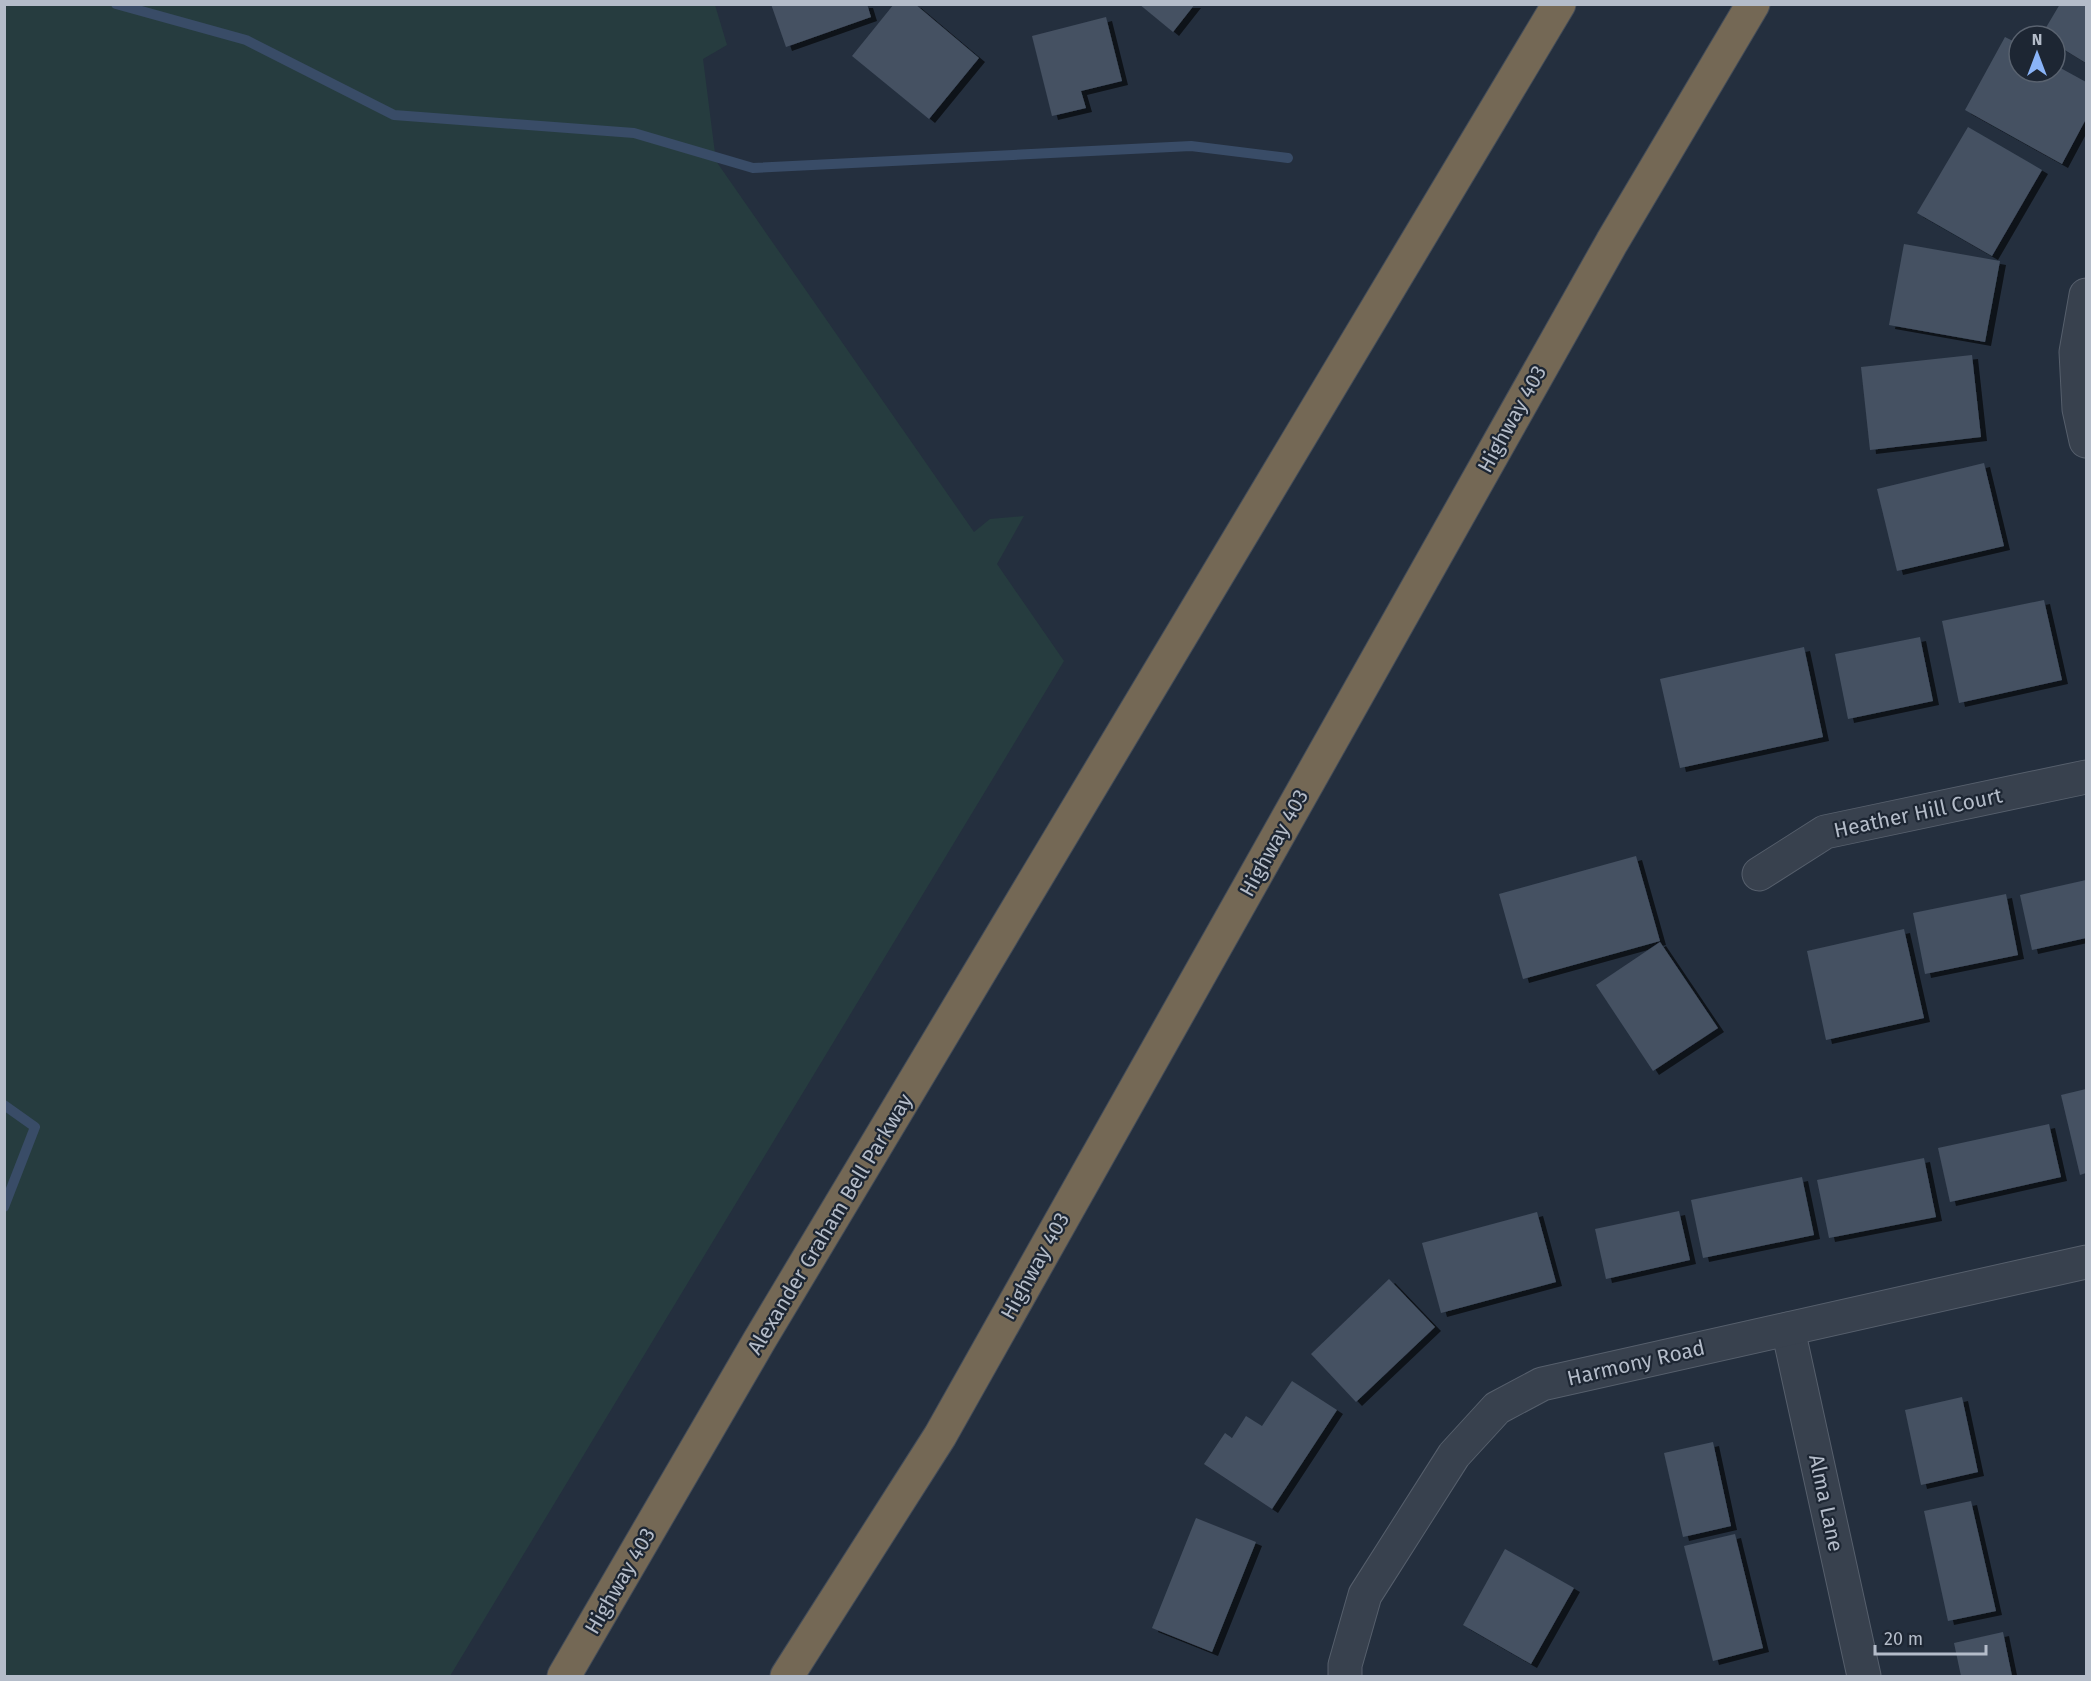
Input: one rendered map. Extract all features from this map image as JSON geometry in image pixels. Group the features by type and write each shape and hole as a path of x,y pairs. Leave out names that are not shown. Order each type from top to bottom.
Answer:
{"highway":[{"name":"Alexander Graham Bell Parkway","path":"676,1486 759,1341 1559,4"},
{"name":"Highway 403","path":"788,1677 940,1436 1612,242 1753,4"},
{"name":"Highway 403","path":"564,1677 676,1486"},
{"path":"542,1677 676,1486"}],"street":[{"path":"2086,295 2076,352 2079,409 2086,441"},
{"name":"Heather Hill Court","path":"1759,874 1826,832 2086,777"},
{"name":"Harmony Road","path":"1345,1677 1345,1665 1365,1595 1454,1455 1497,1408 1542,1384 2086,1262"},
{"name":"Alma Lane","path":"1788,1329 1864,1677"}],"green space":[{"path":"5,4 715,5 727,45 703,59 716,161 974,532 990,519 1024,516 997,564 1064,661 450,1676 5,1676"}],"building":[{"path":"771,4 867,4 871,17 786,47"},
{"path":"894,4 915,4 979,58 929,119 852,56"},
{"path":"1139,4 1195,4 1173,32"},
{"path":"2060,4 2086,4 2086,63 2067,51 2067,24 2048,24"},
{"path":"1106,17 1122,81 1081,91 1086,108 1052,116 1032,36"},
{"path":"2005,37 2007,38 2007,84 2067,84 2067,72 2086,82 2086,119 2062,164 1965,110"},
{"path":"1968,127 2042,170 1992,256 1917,213"},
{"path":"1904,244 2000,261 1985,342 1889,325"},
{"path":"1972,355 1981,437 1870,450 1861,367"},
{"path":"1984,463 2004,546 1897,571 1877,489"},
{"path":"2044,600 2062,680 1959,703 1942,621"},
{"path":"1920,637 1933,701 1848,719 1835,654"},
{"path":"1804,647 1823,737 1680,768 1660,679"},
{"path":"1636,856 1660,941 1523,979 1499,894"},
{"path":"2086,880 2086,938 2032,950 2020,895"},
{"path":"2006,894 2018,955 1925,974 1913,913"},
{"path":"1904,929 1924,1018 1826,1040 1807,951"},
{"path":"1660,942 1718,1028 1653,1071 1596,985"},
{"path":"2086,1089 2086,1173 2080,1175 2061,1095"},
{"path":"2049,1124 2061,1177 1950,1202 1938,1148"},
{"path":"1924,1158 1936,1217 1829,1238 1817,1180"},
{"path":"1802,1177 1814,1235 1703,1258 1691,1200"},
{"path":"1679,1211 1690,1260 1606,1279 1595,1229"},
{"path":"1537,1212 1556,1282 1441,1313 1422,1243"},
{"path":"1389,1279 1435,1327 1356,1402 1311,1354"},
{"path":"1292,1381 1337,1410 1272,1509 1204,1464 1225,1433 1232,1438 1246,1416 1262,1426"},
{"path":"1962,1397 1978,1472 1921,1485 1905,1410"},
{"path":"1713,1442 1731,1526 1683,1537 1664,1453"},
{"path":"1971,1501 1996,1611 1948,1621 1924,1511"},
{"path":"1196,1518 1256,1542 1212,1652 1152,1628"},
{"path":"1735,1534 1763,1648 1713,1661 1684,1546"},
{"path":"1505,1549 1574,1588 1531,1664 1463,1625"},
{"path":"2003,1632 2012,1676 1961,1676 1954,1643"}],"waterway":[{"path":"116,4 246,40 394,115 634,133 753,168 1191,146 1288,158"},
{"path":"4,1105 35,1127 4,1207"}]}
